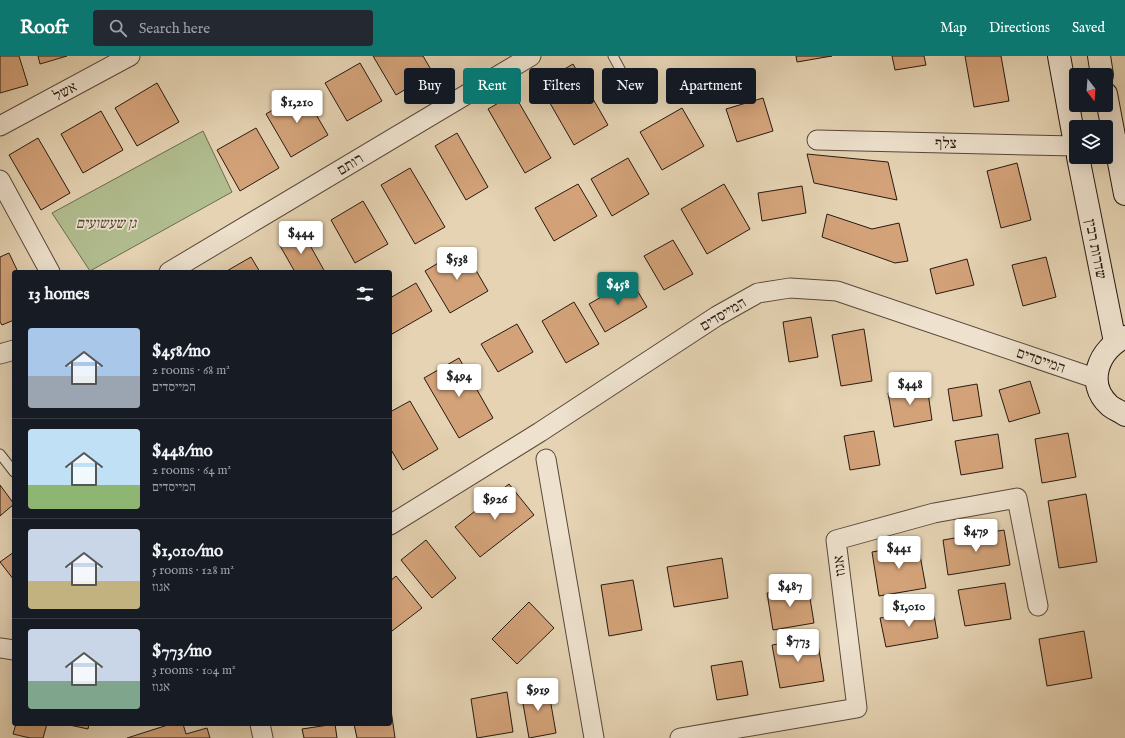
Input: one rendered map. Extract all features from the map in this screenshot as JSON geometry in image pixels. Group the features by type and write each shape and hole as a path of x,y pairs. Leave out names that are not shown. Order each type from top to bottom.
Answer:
{"street":[{"name":"אשל","path":"0,126 130,56"},
{"name":"רותם","path":"172,270 531,56"},
{"path":"1059,56 1071,120"},
{"path":"1099,56 1101,68"},
{"path":"1109,112 1125,194"},
{"name":"צלף","path":"817,140 1069,148"},
{"name":"שדרות רבין","path":"1080,164 1120,340"},
{"path":"0,180 49,270"},
{"name":"המייסדים","path":"392,524 540,432 718,316 758,293 790,288 837,291 1097,379"},
{"path":"1120,340 1105,352 1098,365 1097,379 1100,393 1109,405 1125,414"},
{"path":"0,354 12,351"},
{"path":"546,459 594,738"},
{"name":"אגוז","path":"680,738 856,708 836,540 934,513 1016,498 1038,606"},
{"path":"0,648 12,650"},
{"path":"260,726 263,738"}],"lane":[{"path":"613,56 619,68"},
{"path":"0,454 12,469"}],"green space":[{"name":"גן שעשועים","path":"203,131 232,192 92,270 89,270 52,213"}],"building":[{"path":"0,56 19,56 28,85 0,93"},
{"path":"38,56 67,56 40,64"},
{"path":"373,56 423,56 430,68 404,68 404,90 396,95"},
{"path":"796,56 832,56 797,62"},
{"path":"892,56 924,56 926,65 895,70"},
{"path":"965,56 1001,56 1009,101 974,107"},
{"path":"360,63 382,101 347,121 325,83"},
{"path":"573,64 575,68 566,68"},
{"path":"157,83 179,122 137,146 115,108"},
{"path":"303,92 328,135 291,157 266,114"},
{"path":"763,98 773,131 737,142 726,109 743,104 756,104 756,100"},
{"path":"594,101 608,125 574,145 550,104 594,104"},
{"path":"497,104 520,104 551,158 525,173 488,109"},
{"path":"682,108 704,146 662,170 640,132"},
{"path":"101,111 123,150 83,173 61,134"},
{"path":"256,128 279,168 240,191 217,150"},
{"path":"457,133 488,187 466,200 435,146"},
{"path":"38,138 70,193 41,210 9,155"},
{"path":"807,154 888,162 897,200 814,183"},
{"path":"628,158 649,194 612,216 591,179"},
{"path":"1017,163 1031,220 1001,228 987,171"},
{"path":"410,168 445,227 415,244 381,185"},
{"path":"578,184 597,216 554,241 535,208"},
{"path":"724,184 750,229 707,254 681,209"},
{"path":"802,186 806,213 762,221 758,193"},
{"path":"363,201 388,244 355,263 331,220"},
{"path":"827,214 872,229 899,223 908,261 895,263 822,237"},
{"path":"302,231 324,270 294,270 279,244"},
{"path":"673,240 693,274 664,290 644,256"},
{"path":"463,248 488,291 450,313 425,271"},
{"path":"9,253 17,270 12,270 12,321 2,325 0,322 0,257"},
{"path":"251,257 259,270 228,270"},
{"path":"1046,257 1056,297 1023,306 1012,265"},
{"path":"967,259 974,285 936,294 930,269"},
{"path":"631,280 647,307 605,332 589,304"},
{"path":"416,283 432,311 392,334 392,297"},
{"path":"574,302 599,344 566,363 542,321"},
{"path":"811,317 818,357 789,362 783,322"},
{"path":"517,324 533,352 498,372 481,344"},
{"path":"864,329 872,381 841,386 832,335"},
{"path":"459,358 493,418 459,438 424,378"},
{"path":"1030,381 1040,413 1009,422 999,390"},
{"path":"977,384 982,416 953,421 948,389"},
{"path":"927,386 932,420 894,427 888,393"},
{"path":"410,401 438,449 403,470 392,451 392,411"},
{"path":"874,431 880,465 850,470 844,436"},
{"path":"1068,433 1076,477 1042,483 1035,439"},
{"path":"998,434 1003,468 961,475 955,441"},
{"path":"509,484 534,515 480,557 455,527"},
{"path":"0,485 12,501 12,506 0,516"},
{"path":"1086,494 1097,562 1059,568 1048,501"},
{"path":"1004,530 1010,565 948,575 943,540"},
{"path":"426,540 456,578 432,598 401,560"},
{"path":"918,544 926,588 879,596 872,552"},
{"path":"12,553 12,577 0,562"},
{"path":"722,558 728,598 674,607 667,567"},
{"path":"396,576 422,608 392,631 392,579"},
{"path":"633,580 642,630 609,636 601,585"},
{"path":"1005,583 1011,619 965,626 958,590"},
{"path":"808,586 814,623 773,630 767,593"},
{"path":"529,602 554,628 517,664 492,639"},
{"path":"933,609 938,638 886,647 880,618"},
{"path":"1084,631 1092,678 1047,686 1039,639"},
{"path":"817,638 824,681 780,688 772,645"},
{"path":"742,661 748,695 717,700 711,666"},
{"path":"548,687 556,733 529,738 521,692"},
{"path":"507,692 513,732 477,738 471,699"},
{"path":"392,717 395,738 357,738 354,726 392,726"},
{"path":"15,726 46,726 43,738 30,738 13,734"},
{"path":"74,726 89,726 88,729"},
{"path":"165,726 184,726 186,734 207,728 210,738 127,738"},
{"path":"322,726 335,726 337,738 304,738 302,729"}]}
